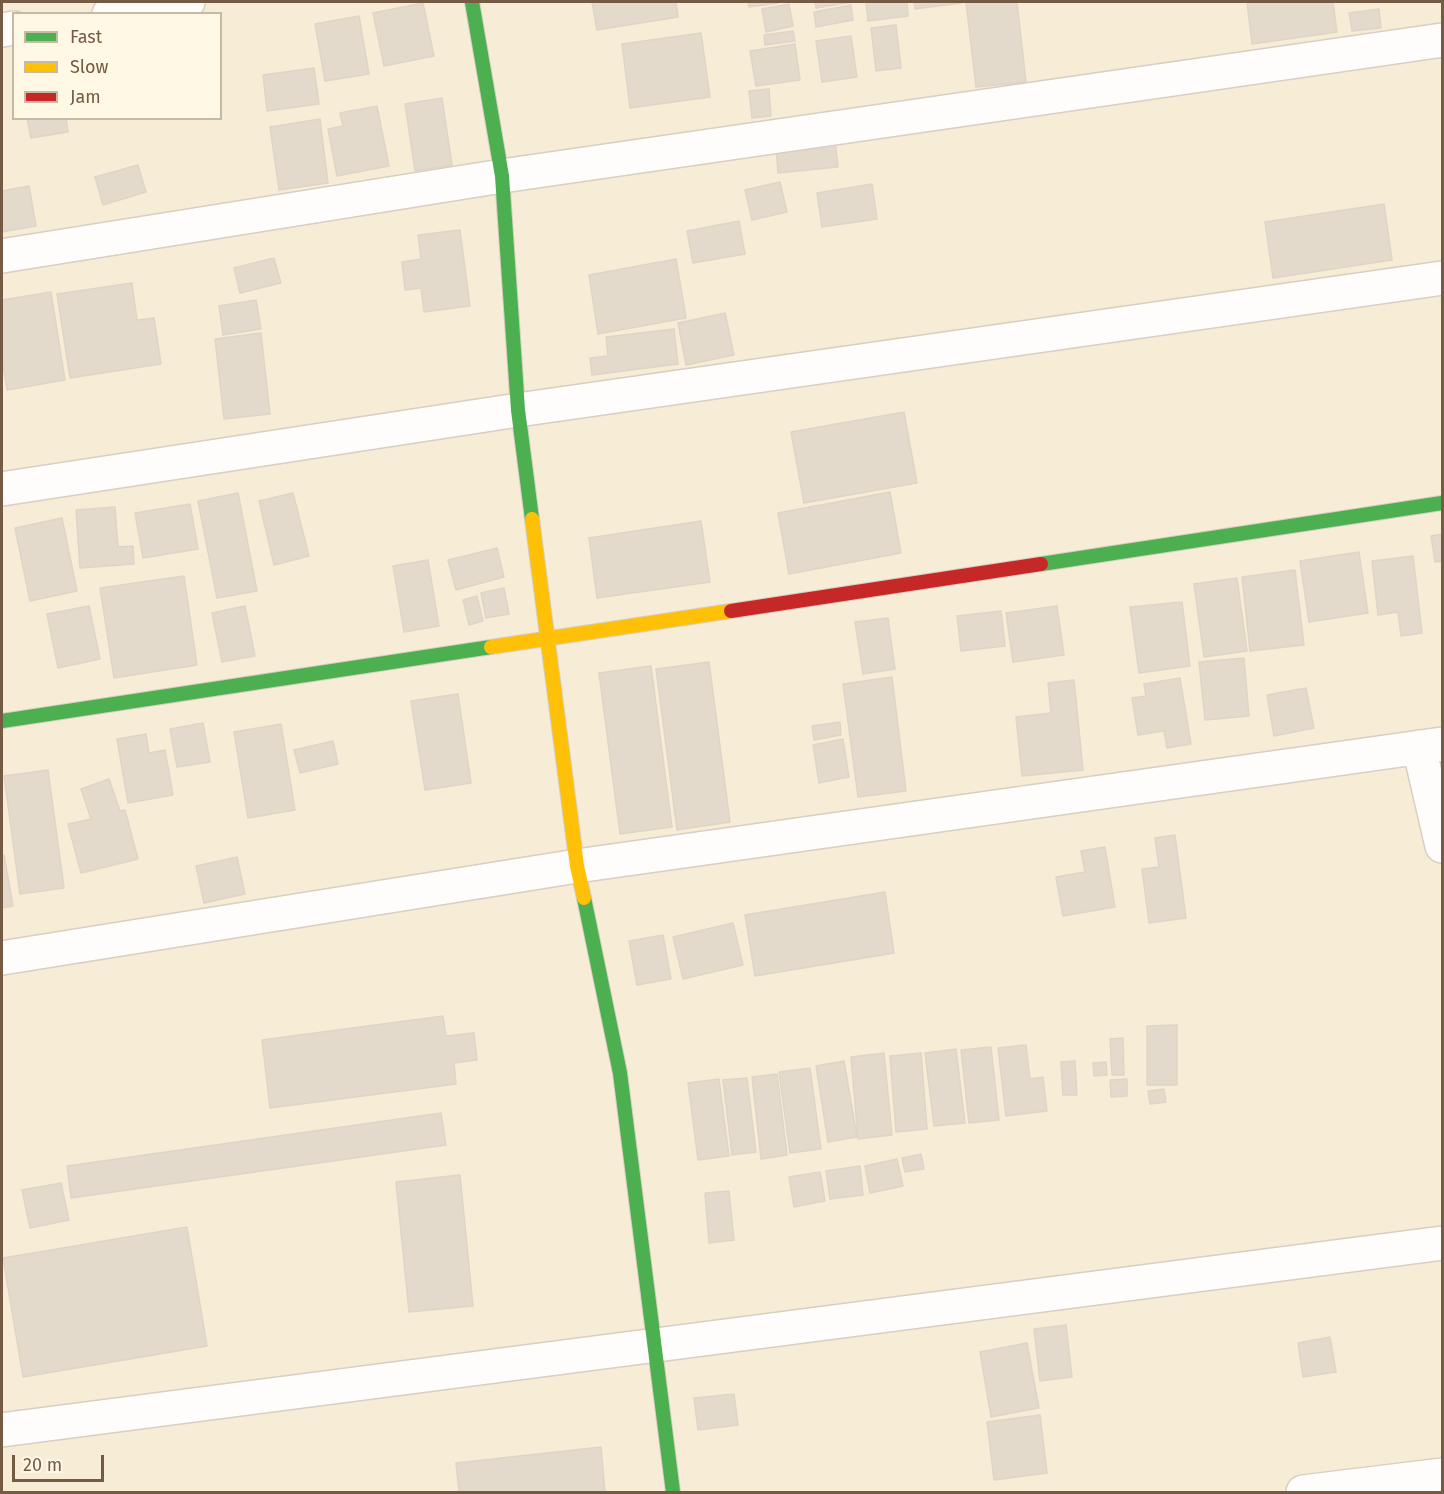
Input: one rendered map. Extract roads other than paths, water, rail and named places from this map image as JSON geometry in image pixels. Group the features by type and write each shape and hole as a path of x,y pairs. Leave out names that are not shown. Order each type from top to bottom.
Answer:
{"street":[{"path":"122,12 188,2"},
{"path":"472,2 502,177 518,410 578,866 620,1073 674,1492"},
{"path":"2,256 502,177 1443,40"},
{"path":"2,489 518,410 1443,278"},
{"path":"2,721 1443,503"},
{"path":"2,958 578,866 1431,746 1443,846"},
{"path":"2,1430 654,1344 1443,1244"},
{"path":"1303,1492 1443,1475"}]}
